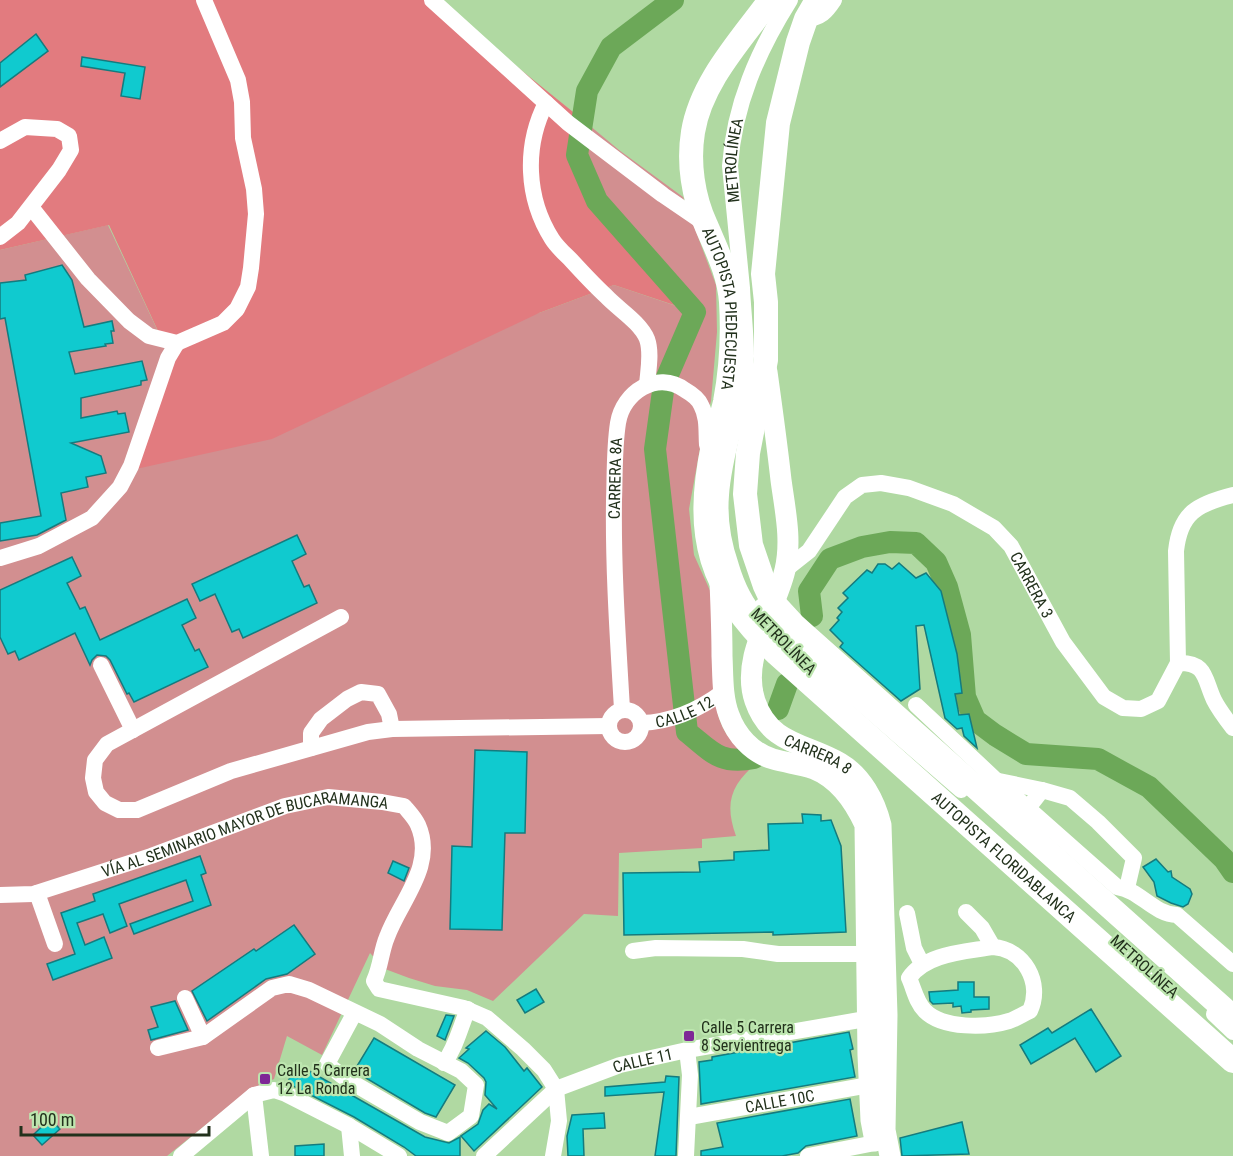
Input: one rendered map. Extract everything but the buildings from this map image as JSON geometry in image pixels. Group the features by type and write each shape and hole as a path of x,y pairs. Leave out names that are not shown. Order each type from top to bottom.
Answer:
{"highway":[{"name":"AUTOPISTA PIEDECUESTA","path":"770,0 718,71 699,107 693,134 691,161 694,189 704,223 728,279 732,320 725,403 708,467 705,527 720,582 739,614 758,636 786,640"},
{"path":"786,640 751,545 745,495 748,453 766,360 766,302 763,274 778,123 807,6"},
{"name":"AUTOPISTA FLORIDABLANCA","path":"786,640 1233,1061"},
{"name":"AUTOPISTA FLORIDABLANCA","path":"786,640 814,666 1116,892 1233,1017"}],"main road":[{"name":"CARRERA 8","path":"766,360 789,535 785,570 755,654 751,679 752,690 756,703 768,724 811,759 847,793 865,825 876,954 885,977 877,1017 869,1085 871,1120 881,1152"},
{"name":"CARRERA 8","path":"720,582 724,691 728,713 734,728 757,752 772,759 788,762 811,759 840,763 863,784 873,800 881,825 876,954 877,1017 885,1130 881,1152"},
{"path":"724,691 758,636"}],"street":[{"path":"0,558 39,546 92,518 120,488 131,466 168,358 177,343 223,323 237,309 248,287 256,214 255,197 243,138 242,102 238,80 204,0"},
{"path":"432,0 568,123 704,223"},
{"name":"METROLÍNEA","path":"786,640 755,615 733,574 723,537 721,495 725,465 742,398 746,356 730,166 731,142 757,58 790,0"},
{"path":"807,6 817,18 825,13 834,0"},
{"name":"METROLÍNEA","path":"786,640 755,597 744,572 733,530 731,505 733,475 738,440 750,400 752,378 752,323 738,171 742,142 765,62 783,25 807,6"},
{"path":"546,103 537,121 530,155 532,184 540,216 553,241 641,329 647,340 653,384 679,385 701,404 706,418 708,467"},
{"path":"0,141 25,127 57,129 69,136 71,150 59,170 18,224 0,237"},
{"path":"31,207 88,279 129,321 149,336 177,343"},
{"path":"747,268 761,299 766,302"},
{"name":"CARRERA 8A","path":"622,709 614,528 615,449 622,408 630,395 653,384"},
{"name":"CARRERA 3","path":"785,570 809,551 845,497 862,485 881,483 909,488 953,504 994,528 1011,546 1064,642 1104,696 1124,708 1141,709 1158,700 1178,663"},
{"path":"1233,495 1197,508 1185,519 1178,535 1176,551 1178,663 1191,663 1202,669 1214,699 1233,728"},
{"path":"341,617 108,744 95,760 93,778 96,792 105,803 119,810 137,810 231,771 368,732 392,729 608,726"},
{"path":"101,665 133,730"},
{"name":"METROLÍNEA","path":"814,666 1098,909 1233,1032"},
{"name":"METROLÍNEA","path":"814,666 1233,1045"},
{"name":"CALLE 12","path":"641,723 672,719 696,710 724,691"},
{"path":"311,748 311,733 321,719 347,699 362,692 378,694 389,714 392,729"},
{"path":"916,705 1116,892 1168,915 1177,915 1233,964"},
{"path":"622,709 632,711 641,723 640,733 632,741 627,742 621,742 612,736 608,726 612,715 622,709"},
{"path":"997,781 1070,798 1098,822 1134,858 1116,892"},
{"path":"1028,808 1042,790"},
{"name":"VÍA AL SEMINARIO MAYOR DE BUCARAMANGA","path":"0,895 37,893 151,856 285,806 328,797 404,806 418,824 423,859 412,890 400,906 386,938 379,970 374,981 379,989 468,1009 487,1018 544,1070 556,1089"},
{"path":"37,893 55,944"},
{"path":"966,912 982,928 993,947"},
{"path":"907,913 914,948 922,964"},
{"path":"993,947 1005,948 1028,965 1036,993 1030,1011 1011,1021 986,1026 951,1024 926,1012 917,1001 909,978 922,964 939,958 993,947"},
{"path":"633,951 656,948 743,949 778,954 876,954"},
{"path":"885,977 909,978"},
{"path":"158,1048 203,1037 272,988 289,984 309,990 355,1012 461,1071 476,1085 471,1116 448,1132 420,1122 346,1079 327,1064 355,1012"},
{"path":"185,998 203,1037"},
{"path":"444,1063 454,1049 468,1009"},
{"name":"CALLE 11","path":"484,1156 556,1089 620,1065 687,1050 877,1017"},
{"path":"686,1156 690,1075 687,1050"},
{"name":"CALLE 10C","path":"689,1117 869,1085"},
{"path":"553,1156 559,1121 556,1089"},
{"path":"181,1156 254,1095 273,1090 349,1126 399,1156"},
{"path":"254,1095 261,1156"},
{"path":"349,1126 352,1156"},
{"path":"808,1156 881,1152"}],"shaded area":[{"path":"0,0 434,0 583,120 577,155 597,201 695,312 614,285 539,313 272,439 136,469 170,357 109,225 0,250"},
{"path":"583,120 619,150 683,197 716,285 717,332 711,401 689,509 694,555 712,595 718,715 729,737 758,762 741,778 732,795 731,814 736,836 702,839 702,848 619,853 618,916 584,914 493,1001 467,990 435,986 385,969 370,953 322,1055 287,1036 274,1079 249,1090 167,1156 0,1156 0,250 108,225 170,357 539,313 614,285 694,312 597,201 577,155"}],"waterway":[{"path":"673,0 611,47 587,91 577,155 597,201 695,312 664,384 655,449 687,732 710,751 724,758 733,760 754,758"},
{"path":"812,616 809,591 830,559 862,547 890,542 916,543 936,562 947,587 960,635 965,697 975,720 1026,754 1098,759 1149,787 1224,859 1233,872"},
{"path":"778,709 787,684"}],"place":[{"name":"Calle 5 Carrera 8 Servientrega","path":"689,1036"},
{"name":"Calle 5 Carrera 12 La Ronda","path":"265,1079"}]}
